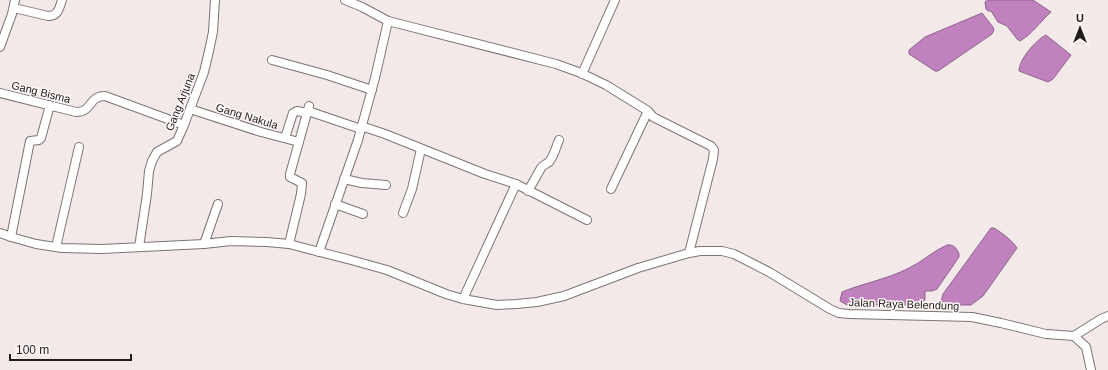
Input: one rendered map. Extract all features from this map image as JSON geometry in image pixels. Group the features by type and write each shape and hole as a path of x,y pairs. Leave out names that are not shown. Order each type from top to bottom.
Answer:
{"street":[{"path":"0,47 14,4 48,16 52,16 58,11 62,0"},
{"name":"Gang Arjuna","path":"139,247 149,171 152,161 157,152 177,141 184,125 204,72 210,51 215,0"},
{"path":"345,0 388,21 556,64 582,74 606,85 648,111 653,117 711,146 714,150 711,171 688,253"},
{"path":"582,74 615,0"},
{"path":"319,252 358,140 372,90 388,21"},
{"path":"272,60 327,75 372,90"},
{"name":"Gang Bisma","path":"0,93 76,112 81,112 87,109 98,97 106,96 184,125"},
{"path":"11,237 30,141 39,140 41,138 50,105"},
{"name":"Gang Nakula","path":"190,109 261,132 299,142"},
{"path":"289,244 302,186 300,181 290,177 308,110"},
{"path":"285,138 293,113 308,110 361,127 485,174 516,184 587,220"},
{"path":"611,189 648,111"},
{"path":"528,190 542,165 548,162 552,156 559,140"},
{"path":"56,247 79,147"},
{"path":"403,213 412,189 421,149"},
{"path":"344,179 362,184 386,185"},
{"path":"463,298 516,184"},
{"path":"204,244 218,204"},
{"path":"335,204 363,214"},
{"name":"Jalan Raya Belendung","path":"0,233 11,237 56,247 102,249 204,244 231,241 289,244 387,270 446,294 497,305 537,302 564,296 638,268 688,253 700,251 722,251 734,254 769,272 839,313 972,317 1001,322 1046,334 1074,336"},
{"path":"1091,370 1086,347 1074,336 1108,316"}],"shaded area":[{"path":"988,0 1033,0 1051,12 1020,41 1007,26 998,22 991,11 986,9 985,2"},
{"path":"982,13 993,27 994,30 992,34 938,71 935,71 909,54 909,50 925,37"},
{"path":"1046,35 1071,55 1053,79 1048,82 1019,71 1022,61 1029,50"},
{"path":"991,228 994,228 1003,234 1017,248 983,296 971,305 944,305 941,302 943,294"},
{"path":"947,245 951,245 956,248 959,257 937,289 925,291 925,300 923,302 914,305 847,305 840,301 842,292 901,272 914,266"}]}
